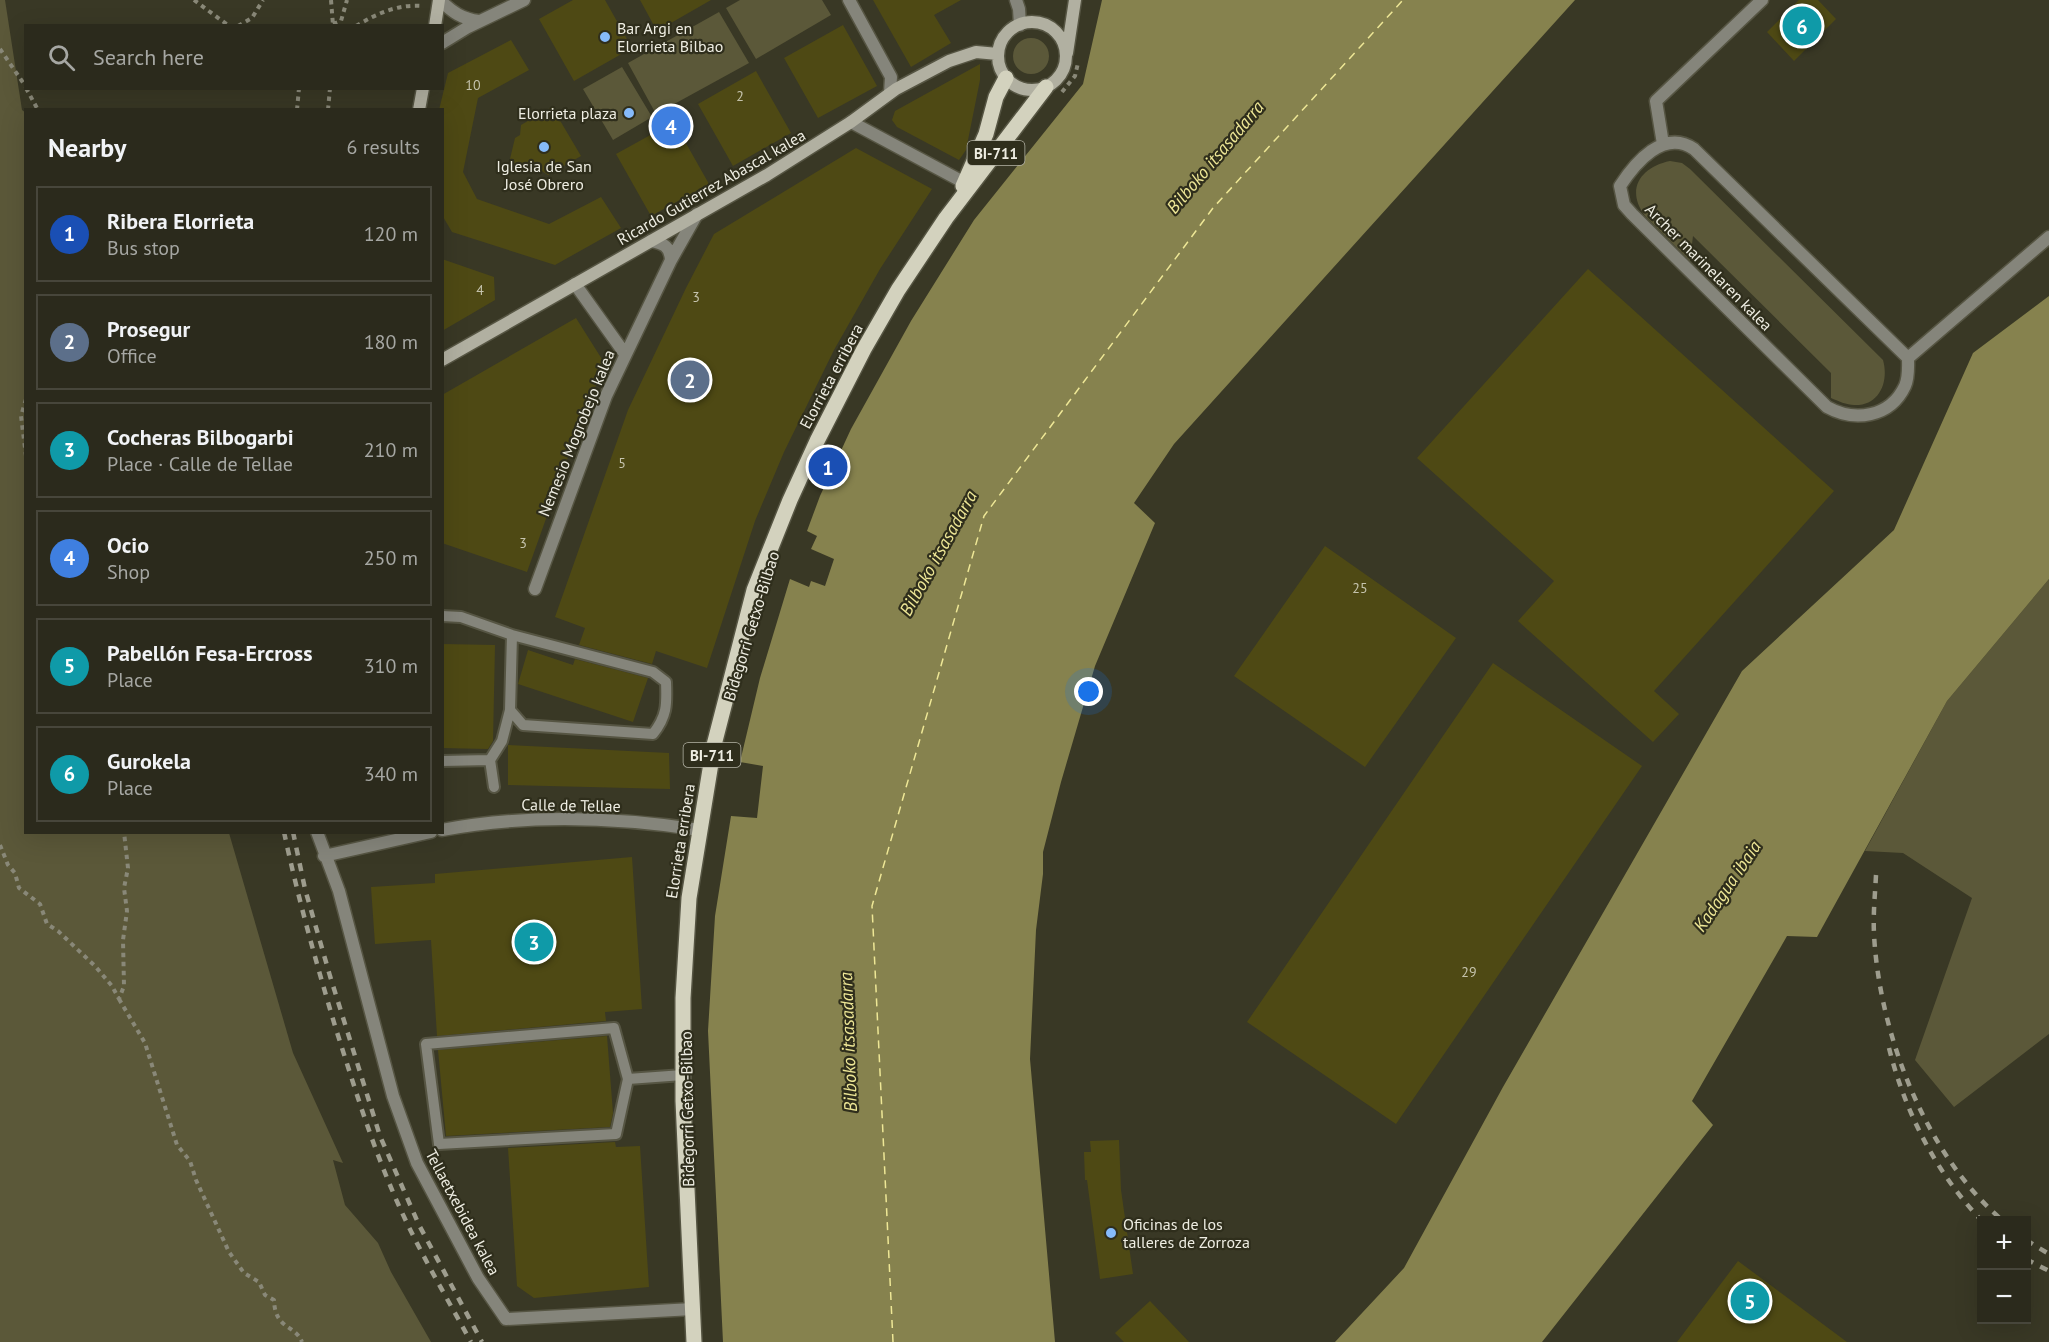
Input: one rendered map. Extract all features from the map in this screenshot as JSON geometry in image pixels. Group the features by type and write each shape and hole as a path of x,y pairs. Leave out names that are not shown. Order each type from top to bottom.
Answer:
{"main road":[{"path":"435,24 439,0"},
{"path":"1065,60 1065,48 1060,38 1042,24 1031,22 1020,25 1005,36 998,54 1001,70 1014,85 1035,90 1056,81 1065,60 1076,0"},
{"name":"Ricardo Gutierrez Abascal kalea","path":"444,359 767,175 851,122 890,93 949,62 976,52 998,54"},
{"name":"BI-711","path":"946,218 965,183 986,134 996,97 1006,78"},
{"name":"BI-711","path":"946,218 1046,87"},
{"path":"419,108 423,90"},
{"name":"Elorrieta erribera","path":"694,1342 683,1075 683,998 688,898 714,745 754,590 790,500 864,349 898,290 946,218"}],"street":[{"path":"439,0 466,20 480,21"},
{"path":"444,42 524,0"},
{"path":"849,0 891,77 890,93"},
{"path":"1016,0 1020,25"},
{"path":"1762,0 1656,101 1663,144 1675,141 1685,142 1694,149 1908,358 2049,237"},
{"path":"851,122 965,183"},
{"name":"Archer marinelaren kalea","path":"1663,144 1629,172 1620,186 1624,205 1827,406 1839,413 1860,417 1877,412 1900,394 1906,384 1908,358"},
{"name":"Nemesio Mogrobejo kalea","path":"535,588 606,396 671,260 697,214"},
{"path":"651,241 666,245 670,251 671,260"},
{"path":"575,285 625,354"},
{"name":"Calle de Tellae","path":"444,830 480,823 544,819 666,825 700,830"},
{"name":"Tellaetxebidea kalea","path":"318,834 339,891 390,1086 417,1163 478,1278 507,1319 693,1309"},
{"path":"324,856 422,834"}],"lane":[{"path":"444,616 462,617 512,634 653,672 666,682 667,704 663,721 653,734 523,725 510,710"},
{"path":"494,787 490,760 502,741 510,710 512,634"},
{"path":"444,760 490,760"},
{"path":"614,1028 628,1079 616,1134 439,1144 426,1044 614,1028"},
{"path":"628,1079 683,1075"}],"path":[{"path":"194,0 226,24"},
{"path":"242,24 252,18 263,0"},
{"path":"331,0 333,24"},
{"path":"335,24 341,21 347,0"},
{"path":"360,24 394,8 407,5 424,6"},
{"path":"0,49 24,85"},
{"path":"1060,94 1075,76 1078,61"},
{"path":"27,90 37,108"},
{"path":"297,108 298,90"},
{"path":"328,108 330,90"},
{"path":"24,406 21,416 24,440"},
{"path":"119,999 124,986 123,940 127,911 124,888 128,868 124,834"},
{"path":"0,845 20,888 39,904 47,924 58,931 112,986 145,1043 177,1145 190,1161 196,1180 229,1252 244,1274 259,1282 265,1295 274,1300 274,1314 287,1328 300,1337 302,1342"}],"shaded area":[{"path":"0,0 5,0 24,112 24,834 229,834 293,1053 343,1163 333,1160 345,1205 378,1243 391,1272 431,1342 0,1342"},
{"path":"740,0 822,0 831,15 756,59 726,8"},
{"path":"719,12 749,63 656,114 628,63"},
{"path":"1031,38 1044,43 1049,56 1044,69 1031,74 1018,69 1013,56 1018,43"},
{"path":"622,67 652,117 613,140 583,89"},
{"path":"1670,161 1682,163 1690,169 1883,360 1885,376 1876,397 1863,404 1854,405 1831,398 1831,373 1693,236 1690,261 1645,216 1636,197 1639,181 1651,168"},
{"path":"2049,579 2049,1034 1954,1107 1915,1060 1972,898 1903,853 1865,851 1947,701"}],"water":[{"name":"Bilboko itsasadarra","path":"1102,0 1575,0 1174,444 1134,503 1155,523 1095,666 1043,852 1043,874 1036,930 1030,1059 1055,1342 723,1342 708,1031 715,916 731,816 757,818 763,766 740,762 760,678 790,579 809,587 811,581 825,586 834,559 811,549 817,536 807,531 820,496 851,429 911,321 974,220 1083,84"},
{"name":"Kadagua ibaia","path":"2049,296 2049,579 1947,701 1817,937 1787,936 1692,1101 1713,1125 1542,1342 1335,1342 1404,1268 1503,1087 1742,671 1894,530 1973,353"}],"building":[{"path":"573,0 605,0 632,48 574,81 539,19"},
{"path":"640,0 711,0 657,31"},
{"path":"873,0 961,0 934,15 951,43 911,67"},
{"path":"1799,0 1818,0 1836,19 1794,61 1767,32"},
{"path":"843,25 877,86 818,118 784,58"},
{"path":"511,40 529,70 478,98 463,172 477,199 549,224 601,197 621,228 555,265 452,232 444,218 444,108 439,108 448,73"},
{"path":"980,64 980,80 966,150 959,160 897,127 892,120 895,111"},
{"path":"756,71 791,133 733,166 698,104"},
{"name":"Iglesia de San José Obrero","path":"552,107 581,156 548,175 540,170 535,172 509,163 515,138 520,135 521,125"},
{"path":"674,122 709,184 651,216 616,154"},
{"path":"856,148 932,189 880,269 834,350 784,452 755,521 707,668 656,651 652,664 579,645 585,628 555,617 628,410 714,234"},
{"path":"444,260 494,277 495,300 444,330"},
{"path":"1588,269 1834,491 1654,691 1679,714 1653,742 1518,621 1554,581 1417,458"},
{"path":"576,318 605,364 578,429 527,572 444,544 444,394"},
{"path":"1325,546 1456,638 1365,767 1234,676"},
{"path":"444,644 495,645 493,741 488,749 444,748"},
{"path":"528,650 573,665 575,659 648,678 633,722 518,684"},
{"path":"1493,663 1642,766 1396,1124 1247,1022"},
{"path":"508,745 669,753 670,789 508,785"},
{"path":"632,857 642,1009 605,1012 606,1021 437,1036 431,940 375,944 371,887 435,883 435,874"},
{"path":"607,1036 613,1113 610,1127 446,1136 438,1050"},
{"name":"Oficinas de los talleres de Zorroza","path":"1119,1140 1121,1190 1133,1274 1100,1279 1087,1180 1085,1180 1084,1152 1091,1152 1090,1141"},
{"path":"615,1142 616,1147 640,1146 649,1287 534,1298 517,1286 508,1148"},
{"path":"1738,1261 1847,1342 1677,1342"},
{"path":"1150,1301 1189,1342 1124,1342 1115,1333"}],"ferry route":[{"path":"893,1342 872,906 984,516 1213,208 1403,0"}],"railway":[{"path":"284,834 321,978 375,1146 408,1225 471,1342"},
{"path":"293,834 305,889 380,1136 419,1225 482,1342"},
{"path":"1876,875 1874,927 1878,972 1885,1012 1897,1051 1911,1090 1929,1127 1951,1162 1975,1193 1998,1216"},
{"path":"1889,1048 1904,1095 1924,1140 1950,1183 1978,1216"},
{"path":"2031,1243 2049,1254"},
{"path":"2031,1262 2049,1271"}],"place":[{"name":"Gurokela","path":"1802,26"},
{"name":"Bar Argi en Elorrieta Bilbao","path":"605,37"},
{"name":"Elorrieta plaza","path":"629,113"},
{"name":"Ocio","path":"671,126"},
{"name":"Iglesia de San José Obrero","path":"544,147"},
{"name":"Prosegur","path":"690,380"},
{"name":"Ribera Elorrieta","path":"828,467"},
{"name":"Cocheras Bilbogarbi","path":"534,942"},
{"name":"Oficinas de los talleres de Zorroza","path":"1111,1233"},
{"name":"Pabellón Fesa-Ercross","path":"1750,1301"}]}
